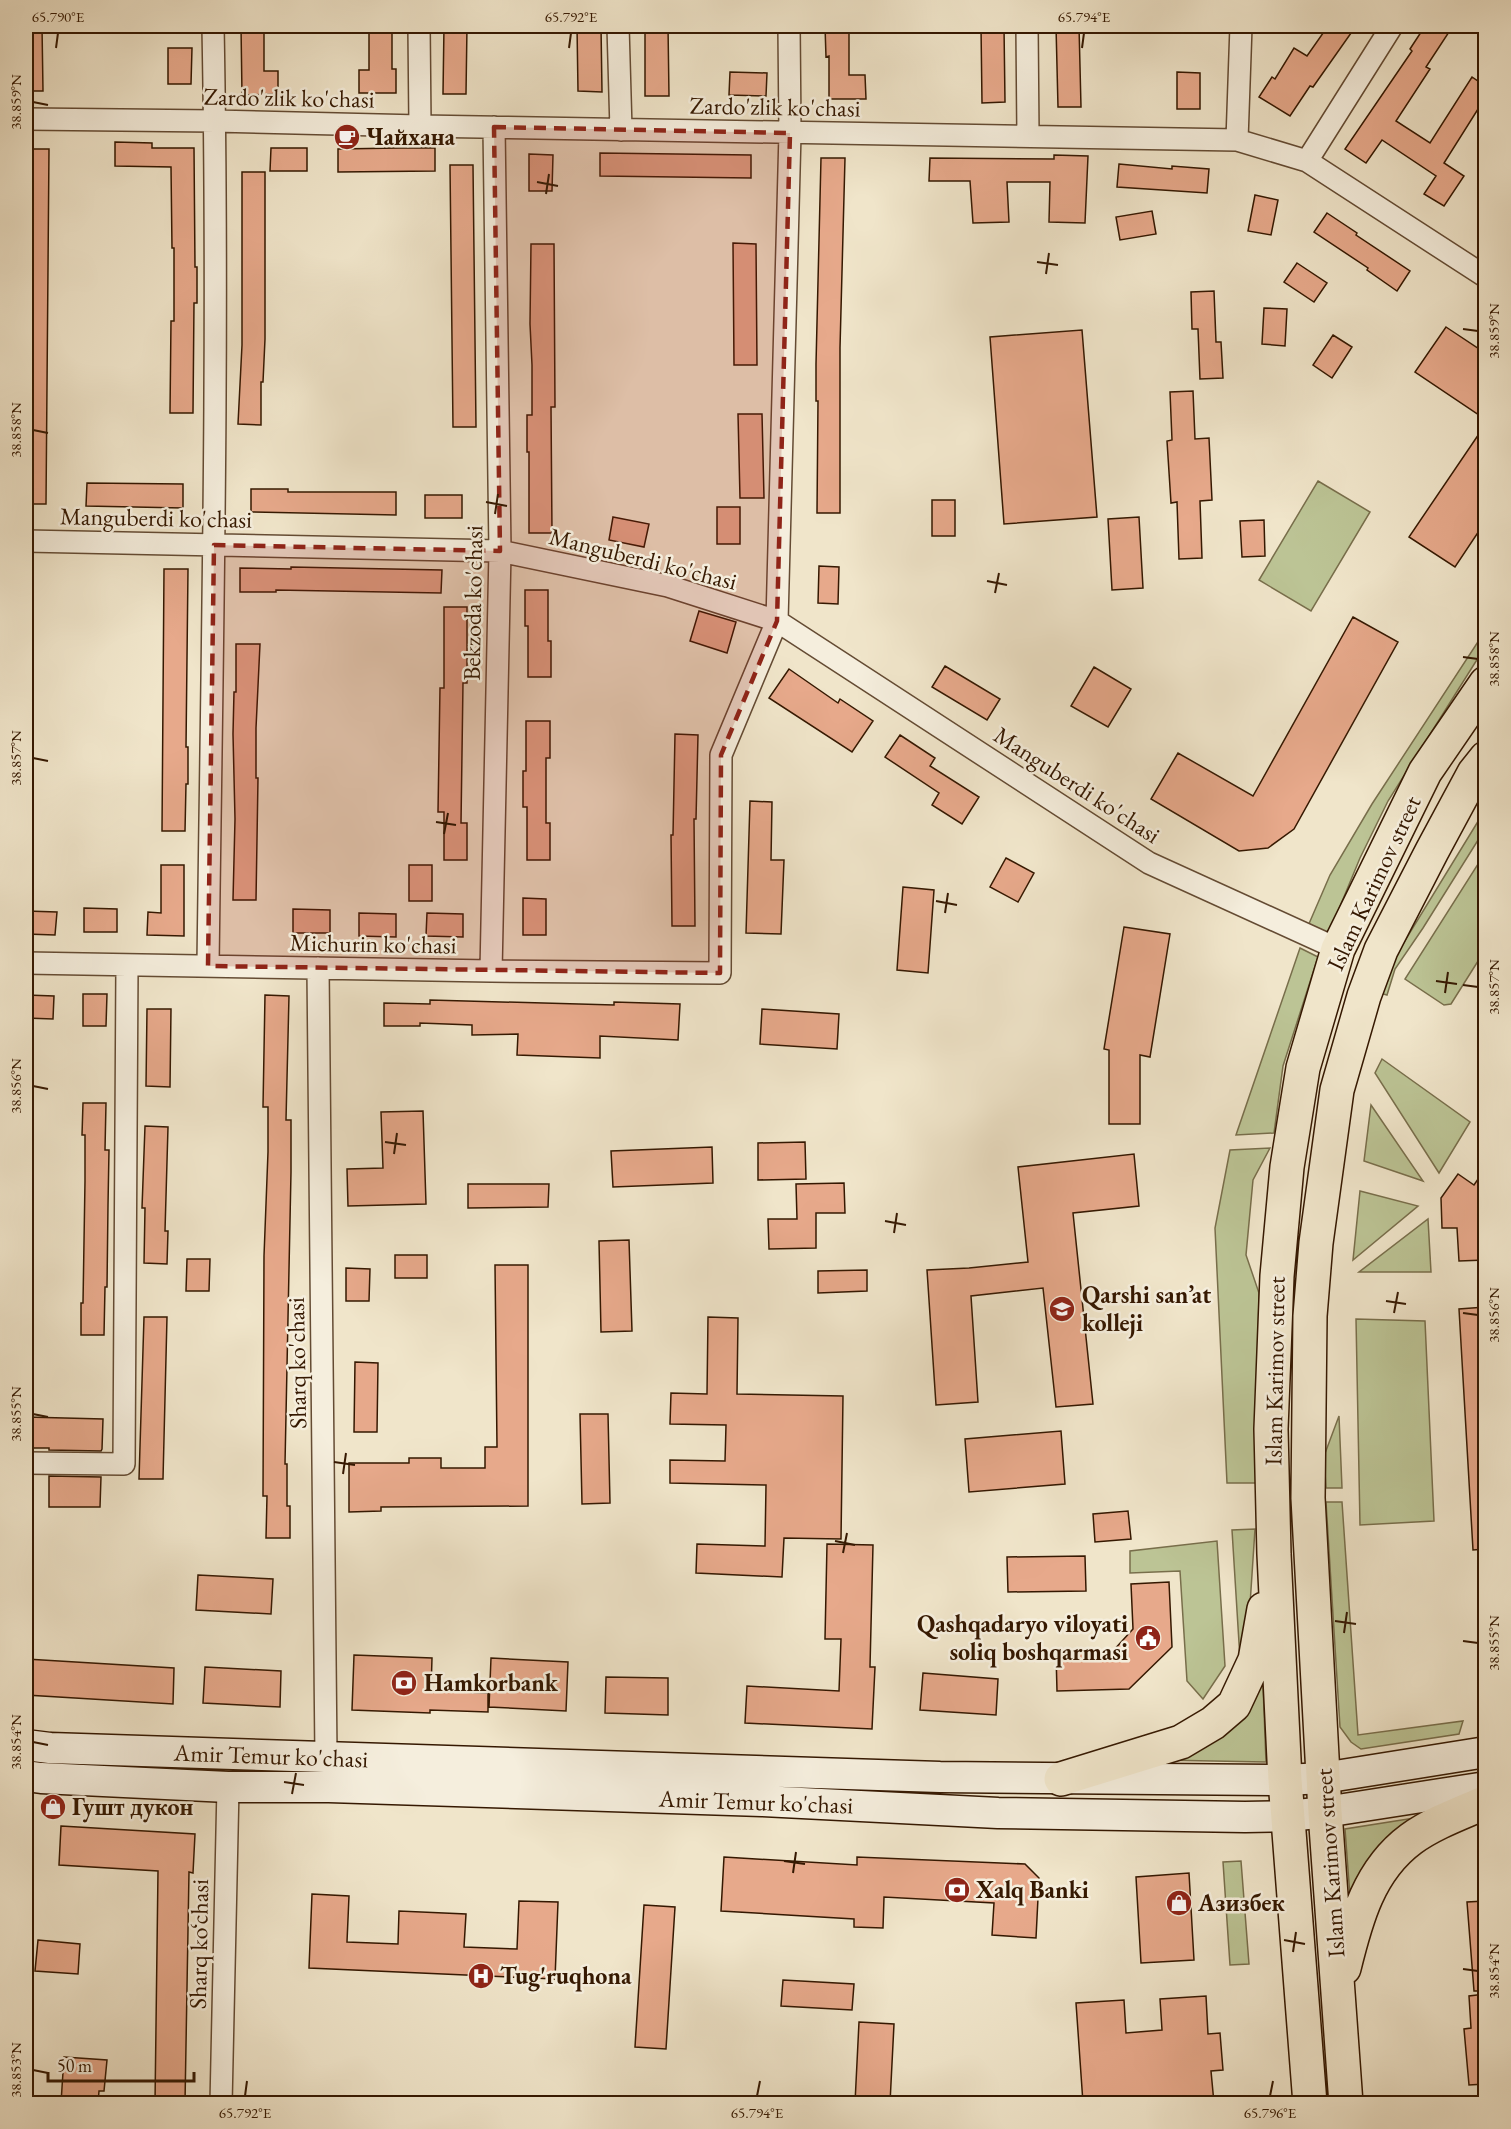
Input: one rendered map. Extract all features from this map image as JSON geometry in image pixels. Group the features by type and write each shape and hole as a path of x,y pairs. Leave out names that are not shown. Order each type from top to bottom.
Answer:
{"main road":[{"name":"Islam Karimov street","path":"1310,2103 1285,1780 1274,1554 1271,1429 1276,1276 1286,1178 1303,1068 1338,949 1425,772 1485,683"},
{"name":"Islam Karimov street","path":"1346,2103 1325,1812 1308,1495 1310,1316 1324,1173 1337,1090 1364,996 1381,950 1437,841 1474,773 1485,758"},
{"path":"1061,1779 1181,1742 1213,1723 1234,1706 1255,1660 1274,1554"},
{"name":"Amir Temur ko'chasi","path":"26,1745 50,1748 326,1758 1061,1779 1285,1780 1323,1778 1485,1752"},
{"name":"Amir Temur ko'chasi","path":"26,1776 228,1786 329,1787 762,1801 998,1813 1245,1817 1325,1812 1485,1787"},
{"path":"1339,1990 1366,1896 1383,1865 1411,1839 1485,1802"}],"street":[{"path":"208,966 214,545 215,121 213,26"},
{"path":"418,26 420,126"},
{"path":"618,26 621,130"},
{"path":"777,621 790,133 789,26"},
{"path":"1027,26 1028,136"},
{"path":"1237,140 1241,26"},
{"path":"1307,161 1392,26"},
{"name":"Zardo'zlik ko'chasi","path":"26,119 1237,140 1307,161 1485,278"},
{"name":"Bekzoda ko'chasi","path":"491,971 500,551 494,127"},
{"name":"Manguberdi ko'chasi","path":"26,541 500,551 668,586 777,621 1149,863 1338,949"},
{"name":"Michurin ko'chasi","path":"26,963 720,973 721,755 777,621"},
{"path":"26,1463 124,1464 127,965"},
{"name":"Sharq ko'chasi","path":"318,968 326,1758"},
{"name":"Sharq ko‘chasi","path":"221,2103 228,1786"}],"highlighted area":[{"path":"494,127 790,133 777,621 721,755 720,973 208,966 214,545 500,551"}],"green space":[{"path":"1318,481 1370,512 1311,611 1259,580"},
{"path":"1485,631 1485,647 1388,801 1360,858 1329,933 1308,926 1330,875 1372,804"},
{"path":"1485,810 1485,829 1395,969 1387,995 1380,993 1390,965"},
{"path":"1485,853 1485,950 1451,1004 1444,1005 1405,979"},
{"path":"1300,948 1318,957 1283,1066 1274,1133 1236,1135"},
{"path":"1382,1059 1470,1122 1439,1173 1375,1073"},
{"path":"1371,1105 1423,1181 1364,1161"},
{"path":"1270,1148 1253,1180 1246,1255 1259,1293 1256,1483 1227,1483 1215,1228 1230,1150"},
{"path":"1360,1191 1418,1206 1353,1260"},
{"path":"1428,1219 1431,1272 1359,1272"},
{"path":"1356,1319 1425,1321 1434,1521 1360,1525"},
{"path":"1339,1416 1342,1488 1326,1488 1324,1456"},
{"path":"1326,1502 1342,1502 1358,1735 1463,1721 1459,1734 1361,1749 1351,1742 1340,1727"},
{"path":"1255,1529 1248,1635 1240,1659 1232,1530"},
{"path":"1217,1541 1225,1666 1203,1699 1187,1681 1180,1571 1130,1573 1130,1551"},
{"path":"1262,1660 1266,1762 1160,1760"},
{"path":"1427,1816 1351,1910 1345,1829"},
{"path":"1241,1861 1249,1964 1230,1965 1223,1862"}],"building":[{"path":"26,26 42,26 43,91 26,91"},
{"path":"241,26 264,26 264,71 278,71 278,94 242,95"},
{"path":"369,26 392,26 392,69 396,69 396,93 359,93 359,70 369,70"},
{"path":"444,26 467,26 466,94 443,94"},
{"path":"577,26 601,26 602,92 578,91"},
{"path":"645,26 668,26 669,96 645,96"},
{"path":"825,26 849,26 849,75 865,75 866,99 829,99 829,56 826,57"},
{"path":"1056,26 1079,26 1081,107 1058,107"},
{"path":"1328,26 1356,26 1290,116 1259,97 1272,77 1275,79 1294,48 1307,56"},
{"path":"1425,26 1440,26 1449,32 1426,67 1430,69 1396,121 1430,143 1472,77 1485,86 1485,98 1444,163 1464,176 1444,206 1424,194 1436,176 1382,140 1366,163 1345,149 1412,51 1410,49"},
{"path":"981,27 1004,27 1005,102 982,103"},
{"path":"168,48 192,48 191,84 168,84"},
{"path":"730,72 767,73 766,96 729,95"},
{"path":"1177,72 1200,73 1200,109 1177,109"},
{"path":"115,142 152,143 152,148 194,148 197,303 194,303 193,413 170,413 171,321 174,321 171,167 115,166"},
{"path":"271,148 307,148 307,171 270,171"},
{"path":"435,148 435,171 338,172 338,149"},
{"path":"26,149 49,149 46,504 26,504"},
{"path":"600,153 751,155 751,178 600,176"},
{"path":"529,154 553,155 552,191 529,191"},
{"path":"1054,155 1088,156 1085,223 1049,222 1050,182 1007,182 1009,222 973,223 970,181 929,181 930,158 1054,159"},
{"path":"821,158 845,158 840,348 840,513 817,513 816,364"},
{"path":"1119,164 1172,169 1172,166 1209,169 1207,193 1117,187"},
{"path":"450,165 473,165 476,427 453,427"},
{"path":"242,172 265,172 265,339 263,382 261,382 261,425 238,424 242,345"},
{"path":"1255,195 1278,200 1271,235 1248,231"},
{"path":"1152,211 1156,234 1120,240 1116,217"},
{"path":"1327,213 1410,271 1397,291 1367,270 1368,268 1314,232"},
{"path":"733,243 756,244 757,365 734,365"},
{"path":"531,244 554,244 555,407 551,407 552,533 529,533 527,415 532,415"},
{"path":"1297,263 1327,283 1314,302 1284,282"},
{"path":"1214,291 1216,342 1221,342 1223,378 1200,379 1198,329 1192,329 1191,292"},
{"path":"1264,308 1287,309 1285,346 1262,344"},
{"path":"1446,327 1485,353 1485,419 1415,372"},
{"path":"1082,330 1097,517 1004,524 990,337"},
{"path":"1333,335 1352,347 1332,378 1313,365"},
{"path":"1193,391 1195,439 1209,438 1212,500 1200,501 1202,558 1179,559 1177,502 1171,503 1167,441 1172,440 1170,392"},
{"path":"738,414 762,414 764,498 740,498"},
{"path":"1485,425 1485,522 1455,567 1409,537"},
{"path":"87,483 183,484 183,508 86,506"},
{"path":"251,489 288,489 288,492 396,492 396,515 251,512"},
{"path":"425,495 462,495 462,518 425,518"},
{"path":"932,500 955,500 955,536 932,536"},
{"path":"717,507 740,507 740,544 717,544"},
{"path":"613,517 649,524 644,547 609,540"},
{"path":"1139,517 1143,588 1112,590 1108,519"},
{"path":"1264,520 1265,556 1242,557 1240,521"},
{"path":"819,566 839,567 838,604 818,603"},
{"path":"291,567 442,570 441,593 276,590 276,592 240,592 240,568 291,569"},
{"path":"164,569 188,569 186,747 188,747 188,784 186,784 185,831 162,831"},
{"path":"525,590 548,590 551,677 528,677"},
{"path":"444,607 467,607 467,683 463,683 461,823 467,823 467,860 444,860 444,812 438,812 440,688 444,688"},
{"path":"699,611 736,622 727,653 690,641"},
{"path":"1353,617 1398,642 1294,829 1268,848 1239,851 1151,799 1178,753 1253,796"},
{"path":"236,644 260,644 256,728 256,778 258,778 256,900 233,900 235,819 233,734"},
{"path":"945,666 1000,699 987,720 932,687"},
{"path":"1094,667 1131,689 1108,727 1071,706"},
{"path":"789,669 838,703 840,699 873,721 852,752 769,698"},
{"path":"526,721 550,721 550,758 546,758 546,823 550,823 550,860 527,860 527,807 523,807"},
{"path":"675,734 698,735 696,819 694,819 695,926 672,926 671,835 673,835"},
{"path":"900,735 935,758 930,766 979,797 962,824 932,805 939,793 885,757"},
{"path":"750,801 772,802 771,860 784,860 781,934 746,933"},
{"path":"1006,858 1034,873 1018,902 990,887"},
{"path":"161,865 184,865 184,936 147,935 148,912 161,913"},
{"path":"409,865 432,865 432,901 409,901"},
{"path":"903,887 934,890 928,973 897,970"},
{"path":"523,898 546,899 546,935 523,935"},
{"path":"84,908 117,909 117,932 84,932"},
{"path":"293,909 330,910 330,933 293,933"},
{"path":"26,911 57,912 55,935 26,934"},
{"path":"359,913 396,914 396,937 359,936"},
{"path":"427,913 463,914 463,937 426,936"},
{"path":"1124,927 1170,934 1150,1057 1140,1055 1140,1124 1109,1124 1109,1050 1104,1049"},
{"path":"83,994 107,994 106,1026 83,1026"},
{"path":"26,995 54,996 53,1019 26,1018"},
{"path":"265,995 289,996 286,1120 291,1120 291,1172 285,1464 287,1464 287,1506 290,1506 290,1538 266,1538 267,1496 263,1496 264,1256 268,1152 268,1107 263,1107"},
{"path":"430,1000 614,1005 614,1002 680,1004 678,1040 600,1036 600,1058 517,1055 518,1034 472,1035 472,1025 420,1023 420,1026 384,1026 384,1003 430,1004"},
{"path":"147,1009 171,1009 170,1087 146,1086"},
{"path":"762,1009 839,1014 837,1049 760,1044"},
{"path":"83,1103 106,1103 105,1150 109,1150 104,1335 81,1335 85,1181 85,1135 82,1135"},
{"path":"423,1111 426,1204 348,1206 347,1169 383,1168 381,1112"},
{"path":"145,1126 168,1127 165,1231 168,1231 167,1264 144,1263 145,1208 142,1208"},
{"path":"805,1142 806,1179 758,1180 758,1143"},
{"path":"712,1147 713,1183 613,1187 611,1151"},
{"path":"1134,1154 1139,1206 1073,1213 1093,1404 1056,1407 1043,1288 971,1296 978,1402 936,1405 927,1270 1028,1262 1018,1167"},
{"path":"1485,1169 1485,1260 1459,1261 1457,1228 1442,1228 1441,1198 1458,1174 1474,1185"},
{"path":"844,1183 845,1213 816,1213 816,1248 769,1249 768,1219 797,1219 796,1184"},
{"path":"468,1184 549,1184 548,1207 468,1208"},
{"path":"629,1240 632,1331 601,1332 599,1241"},
{"path":"395,1255 427,1255 427,1278 395,1278"},
{"path":"187,1259 210,1259 209,1291 186,1291"},
{"path":"495,1265 528,1265 528,1506 381,1507 381,1511 349,1512 349,1463 409,1463 409,1458 441,1458 441,1468 485,1468 485,1447 497,1447"},
{"path":"346,1268 370,1269 369,1301 346,1301"},
{"path":"867,1270 867,1291 818,1293 818,1271"},
{"path":"1485,1307 1485,1549 1473,1550 1459,1309"},
{"path":"144,1317 167,1317 163,1479 139,1479"},
{"path":"708,1317 738,1318 737,1394 843,1396 841,1539 784,1538 782,1577 696,1573 697,1544 765,1546 766,1485 670,1483 670,1460 725,1461 726,1425 670,1424 671,1393 707,1394"},
{"path":"355,1362 378,1363 377,1432 354,1432"},
{"path":"580,1414 608,1414 610,1503 582,1504"},
{"path":"26,1417 103,1419 102,1449 101,1451 26,1448"},
{"path":"1061,1431 1065,1484 969,1492 965,1439"},
{"path":"49,1476 101,1477 100,1507 49,1507"},
{"path":"1128,1511 1131,1539 1095,1542 1093,1514"},
{"path":"827,1544 873,1545 870,1667 875,1667 872,1729 745,1723 747,1686 839,1691 841,1639 825,1639"},
{"path":"1085,1556 1086,1591 1008,1592 1007,1557"},
{"path":"198,1575 273,1579 271,1614 196,1610"},
{"name":"Qashqadaryo viloyati soliq boshqarmasi","path":"1169,1582 1172,1647 1129,1689 1057,1691 1056,1653 1112,1652 1133,1629 1131,1584"},
{"path":"354,1655 432,1658 431,1691 488,1693 488,1712 430,1710 430,1713 352,1710"},
{"path":"491,1658 568,1662 566,1711 489,1707"},
{"path":"26,1659 174,1668 173,1704 26,1695"},
{"path":"205,1667 281,1671 280,1707 203,1703"},
{"path":"923,1673 998,1679 996,1715 920,1710"},
{"path":"606,1677 668,1678 668,1715 605,1713"},
{"path":"61,1826 195,1834 193,1873 189,1872 185,2103 155,2103 158,1871 59,1865"},
{"path":"724,1857 857,1865 857,1857 1025,1864 1039,1878 1036,1938 992,1935 994,1903 884,1897 883,1928 854,1927 854,1919 721,1911"},
{"path":"1189,1873 1194,1960 1141,1963 1136,1877"},
{"path":"312,1894 349,1896 347,1942 398,1944 399,1911 466,1914 464,1947 517,1949 519,1901 558,1902 555,1979 309,1968"},
{"path":"1485,1901 1485,1991 1474,1991 1467,1902"},
{"path":"644,1905 675,1907 666,2049 635,2047"},
{"path":"38,1940 80,1944 78,1974 35,1971"},
{"path":"783,1980 854,1984 852,2010 781,2006"},
{"path":"1485,1994 1485,2084 1469,2085 1464,2029 1471,2028 1469,1996"},
{"path":"1206,1996 1208,2034 1220,2033 1223,2070 1211,2071 1214,2103 1083,2103 1076,2003 1124,2000 1126,2033 1162,2030 1160,1999"},
{"path":"859,2022 894,2024 890,2103 855,2103"},
{"path":"64,2057 107,2060 104,2091 99,2091 98,2103 61,2103"}],"place":[{"name":"Чайхана","path":"347,137"},
{"name":"Qarshi san’at kolleji","path":"1062,1309"},
{"name":"Qashqadaryo viloyati soliq boshqarmasi","path":"1148,1638"},
{"name":"Hamkorbank","path":"404,1683"},
{"name":"Гушт дукон","path":"53,1807"},
{"name":"Xalq Banki","path":"957,1890"},
{"name":"Азизбек","path":"1179,1903"},
{"name":"Tug'ruqhona","path":"481,1976"}]}
